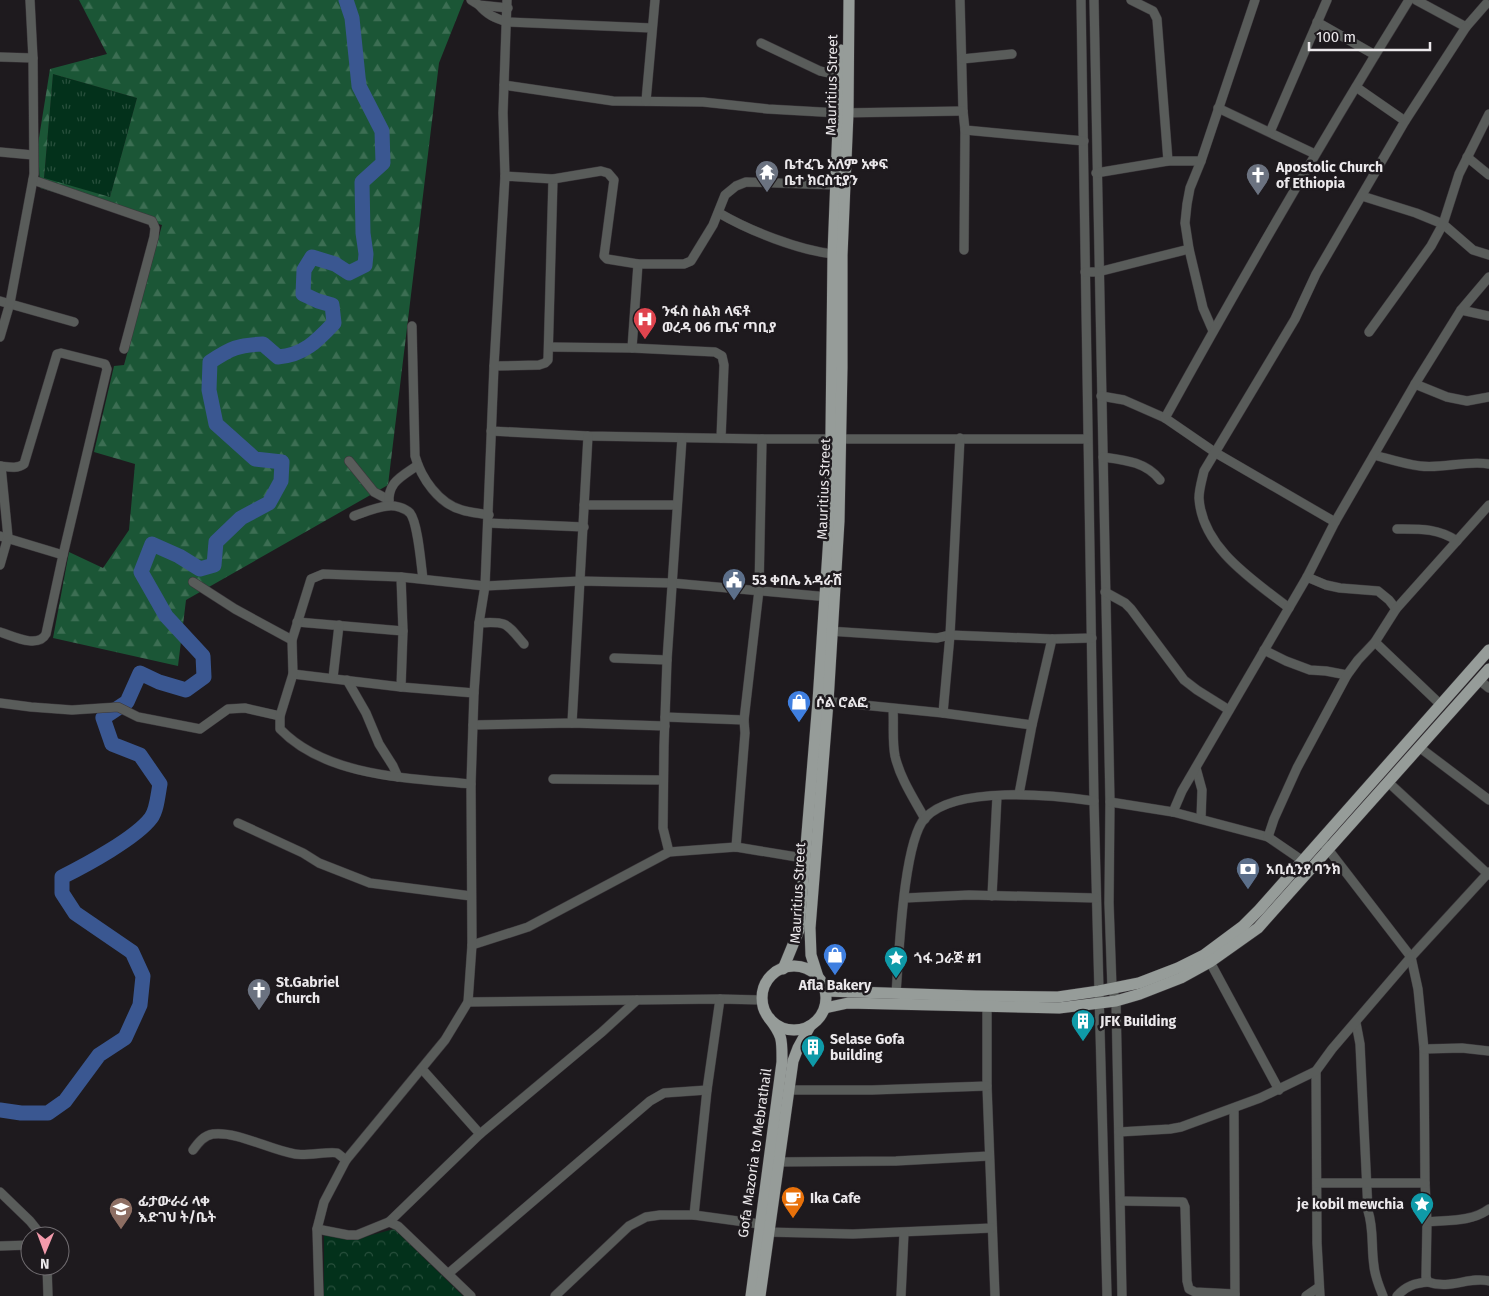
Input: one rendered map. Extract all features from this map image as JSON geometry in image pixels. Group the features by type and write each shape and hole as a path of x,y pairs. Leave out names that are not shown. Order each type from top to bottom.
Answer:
{"main road":[{"name":"Mauritius Street","path":"842,0 844,76"},
{"name":"Mauritius Street","path":"818,977 811,955 810,859 830,597 842,255 844,76 849,0"},
{"name":"Mauritius Street","path":"836,440 833,254 836,185 843,113"},
{"path":"825,991 1058,997 1139,983 1178,968 1204,955 1243,926 1321,841 1489,650"},
{"path":"825,1008 848,1003 987,1008 1059,1008 1116,1001 1181,978 1210,962 1258,928 1489,669"},
{"name":"Mauritius Street","path":"783,969 798,930 810,859"},
{"path":"792,967 811,971 818,977 825,991 825,1008 816,1022 799,1030 788,1030 778,1026 769,1018 762,1000 768,981 774,974 792,967"},
{"name":"Gofa Mazoria to Mebrathail","path":"769,1018 780,1033 784,1090"},
{"name":"Gofa Mazoria to Mebrathail","path":"760,1296 765,1228 784,1090 798,1048 810,1026"},
{"name":"Gofa Mazoria to Mebrathail","path":"751,1296 765,1228"}],"street":[{"path":"0,337 10,303 33,180 34,58 30,0"},
{"path":"471,0 493,18 507,22 652,28"},
{"path":"646,101 654,0"},
{"path":"960,0 965,130 964,250"},
{"path":"1081,0 1094,800 1107,1296"},
{"path":"1094,0 1110,802 1109,903 1112,988 1116,1001 1122,1296"},
{"path":"1131,0 1153,11 1156,19 1168,161"},
{"path":"1213,330 1203,308 1189,249 1185,223 1187,204 1190,188 1201,161 1255,0"},
{"path":"1270,132 1327,0"},
{"path":"1165,418 1213,330 1315,154 1409,0"},
{"path":"1416,0 1466,27"},
{"path":"1289,608 1223,552 1210,536 1201,510 1200,489 1204,471 1295,318 1316,274 1405,121 1466,27 1486,3"},
{"path":"319,1296 317,1229 324,1202 346,1160 445,1040 468,1002 472,945 471,784 474,693 479,623 485,586 489,519 494,366 505,176 503,113 507,22 507,4 479,5"},
{"path":"1317,22 1375,55"},
{"path":"761,43 820,71 844,76"},
{"path":"962,59 1012,54"},
{"path":"0,57 34,58"},
{"path":"504,85 613,101 703,102 768,109 843,113 963,111"},
{"path":"1356,87 1405,121"},
{"path":"1218,108 1315,154"},
{"path":"1369,332 1431,246 1443,224 1466,157 1489,114"},
{"path":"965,130 1084,141"},
{"path":"0,152 33,155"},
{"path":"1466,157 1489,175"},
{"path":"1096,173 1168,161 1201,161"},
{"path":"505,176 553,179 601,170 611,176 614,180 604,256 607,259 638,264 684,264 691,261 713,225 725,195 736,186 746,182 836,185"},
{"path":"494,366 539,365 548,360 553,179"},
{"path":"33,180 152,221 155,228 154,237 124,349"},
{"path":"1362,196 1416,213 1443,224 1473,250 1489,255"},
{"path":"719,213 748,229 819,252 833,254"},
{"path":"1085,272 1098,272 1189,249"},
{"path":"632,348 638,264"},
{"path":"1173,812 1182,791 1307,577 1335,522 1415,384 1461,310 1489,276"},
{"path":"0,301 74,322"},
{"path":"1461,310 1489,316"},
{"path":"412,326 415,456 427,482 450,505 489,519 584,527"},
{"path":"549,347 715,352 722,356 724,365 721,438"},
{"path":"0,565 4,537 0,466 12,468 24,464 57,354 61,353 105,364 107,369 46,634 44,638 33,641 0,632"},
{"path":"1415,384 1448,397 1467,401 1489,397"},
{"path":"1101,396 1124,400 1165,418 1216,453 1335,522"},
{"path":"492,431 682,438 836,440 960,438 1088,439"},
{"path":"572,723 588,436"},
{"path":"670,852 664,828 663,780 672,583 682,438"},
{"path":"943,714 950,635 960,438"},
{"path":"736,847 745,733 744,720 759,590 762,439"},
{"path":"1374,455 1420,466 1462,463 1489,464"},
{"path":"1103,457 1138,464 1154,472 1160,480"},
{"path":"349,461 374,492 389,503 410,513 414,524 423,579"},
{"path":"389,503 393,484 418,465"},
{"path":"354,516 389,503"},
{"path":"584,505 677,505"},
{"path":"1268,837 1297,768 1347,675 1375,642 1396,609 1489,505"},
{"path":"1397,529 1435,530 1457,541"},
{"path":"4,537 63,556"},
{"path":"471,784 398,777 342,766 309,752 288,738 280,729 280,716 293,674 292,640 311,578 323,574 401,577 485,586 580,581 672,583 830,597"},
{"path":"401,577 403,631 401,687"},
{"path":"1307,577 1326,585 1340,588 1378,591 1396,609"},
{"path":"193,582 292,640"},
{"path":"1105,592 1125,603 1184,680 1229,710"},
{"path":"297,622 403,631"},
{"path":"479,623 496,622 506,624 524,644"},
{"path":"333,678 339,625"},
{"path":"827,631 937,638 950,635 1052,639 1092,638"},
{"path":"1019,794 1032,725 1052,639"},
{"path":"1375,642 1441,705"},
{"path":"1264,650 1310,670 1326,670 1347,675"},
{"path":"614,658 668,660"},
{"path":"293,674 401,687 474,693"},
{"path":"347,680 366,712 378,744 398,777"},
{"path":"1480,680 1489,688"},
{"path":"823,701 1032,725"},
{"path":"0,703 72,710 118,707 138,717 200,729 228,710 244,708 280,716"},
{"path":"893,709 894,754 907,787 925,819"},
{"path":"473,725 744,720"},
{"path":"1419,747 1489,800"},
{"path":"1196,768 1202,790 1201,819"},
{"path":"553,779 663,780"},
{"path":"1119,1132 1170,1129 1234,1108 1279,1090 1316,1072 1332,1049 1411,957 1489,874 1388,782"},
{"path":"896,993 906,880 917,833 925,819 942,806 969,798 1019,794 1094,800"},
{"path":"992,896 997,796"},
{"path":"1110,802 1173,812 1268,837 1303,861"},
{"path":"238,823 303,853 319,863 370,883 472,896"},
{"path":"1321,841 1411,957 1418,989 1424,1049 1426,1277 1428,1282"},
{"path":"472,945 528,927 670,852 736,847 810,859"},
{"path":"905,898 992,896 1096,898"},
{"path":"1210,962 1279,1090"},
{"path":"694,1215 707,1090 720,999"},
{"path":"317,1229 348,1235 357,1234 389,1222 480,1134 602,1032 637,1000"},
{"path":"468,1002 762,1000"},
{"path":"987,1008 987,1086 995,1296"},
{"path":"1356,1023 1360,1044 1368,1211 1372,1222 1376,1280 1383,1296"},
{"path":"1424,1049 1462,1048 1489,1050"},
{"path":"422,1069 480,1134"},
{"path":"1306,1296 1320,1291 1317,1243 1316,1072"},
{"path":"784,1090 872,1090 987,1086"},
{"path":"448,1273 650,1101 664,1093 707,1090"},
{"path":"1121,1201 1183,1202 1186,1207 1187,1281 1189,1289 1195,1292 1235,1295 1234,1108"},
{"path":"193,1150 200,1140 210,1134 223,1133 294,1154 333,1152 346,1160"},
{"path":"774,1162 896,1161 989,1156"},
{"path":"1317,1183 1425,1183"},
{"path":"0,1192 34,1226"},
{"path":"1427,1222 1487,1214"},
{"path":"555,1296 629,1226 646,1218 660,1215 694,1215 765,1228 853,1234 992,1228"},
{"path":"389,1222 398,1226 410,1236 471,1296"},
{"path":"901,1296 904,1233"},
{"path":"0,1246 20,1245"},
{"path":"48,1276 48,1296"},
{"path":"1397,1296 1403,1290 1416,1283 1428,1282 1436,1285 1451,1285 1483,1280 1489,1281"}],"green space":[{"path":"79,0 464,0 439,63 388,485 186,600 178,666 53,638 69,552 103,568 129,530 135,464 94,452 114,366 124,365 162,225 40,188 38,144 50,69 107,54","holes":["53,74 137,98 110,197 44,178"]},
{"path":"53,74 137,98 110,197 44,179"},
{"path":"394,1229 463,1296 324,1296 324,1235 353,1240"}],"waterway":[{"path":"0,1110 21,1113 48,1113 65,1101 99,1055 125,1038 140,1005 143,976 132,952 75,913 62,893 62,877 97,858 134,834 151,818 156,806 160,784 140,755 112,744 103,718 127,702 140,673 159,682 186,690 204,677 203,656 166,616 141,572 152,544 179,556 200,569 214,565 216,542 241,518 269,503 281,481 282,462 255,459 216,424 209,390 210,362 229,350 247,345 263,344 278,357 303,350 322,336 334,323 332,305 303,294 304,270 312,257 335,264 349,273 365,265 362,182 383,163 382,131 359,86 352,18 346,0"}],"place":[{"name":"ቤተፈጌ አለም አቀፍ ቤተ ክርስቲያን","path":"767,193"},
{"name":"Apostolic Church of Ethiopia","path":"1258,196"},
{"name":"ንፋስ ስልክ ላፍቶ ወረዳ 06 ጤና ጣቢያ","path":"645,340"},
{"name":"53 ቀበሌ አዳራሽ","path":"734,601"},
{"name":"ሶል ሮልፎ","path":"799,723"},
{"name":"አቢሲንያ ባንክ","path":"1248,890"},
{"name":"Afla Bakery","path":"835,976"},
{"name":"ጎፋ ጋራጅ #1","path":"896,979"},
{"name":"St.Gabriel Church","path":"259,1011"},
{"name":"JFK Building","path":"1083,1042"},
{"name":"Selase Gofa building","path":"813,1068"},
{"name":"Ika Cafe","path":"793,1219"},
{"name":"je kobil mewchia","path":"1422,1225"},
{"name":"ፊታውራሪ ላቀ እድገህ ት/ቤት","path":"121,1230"}]}
